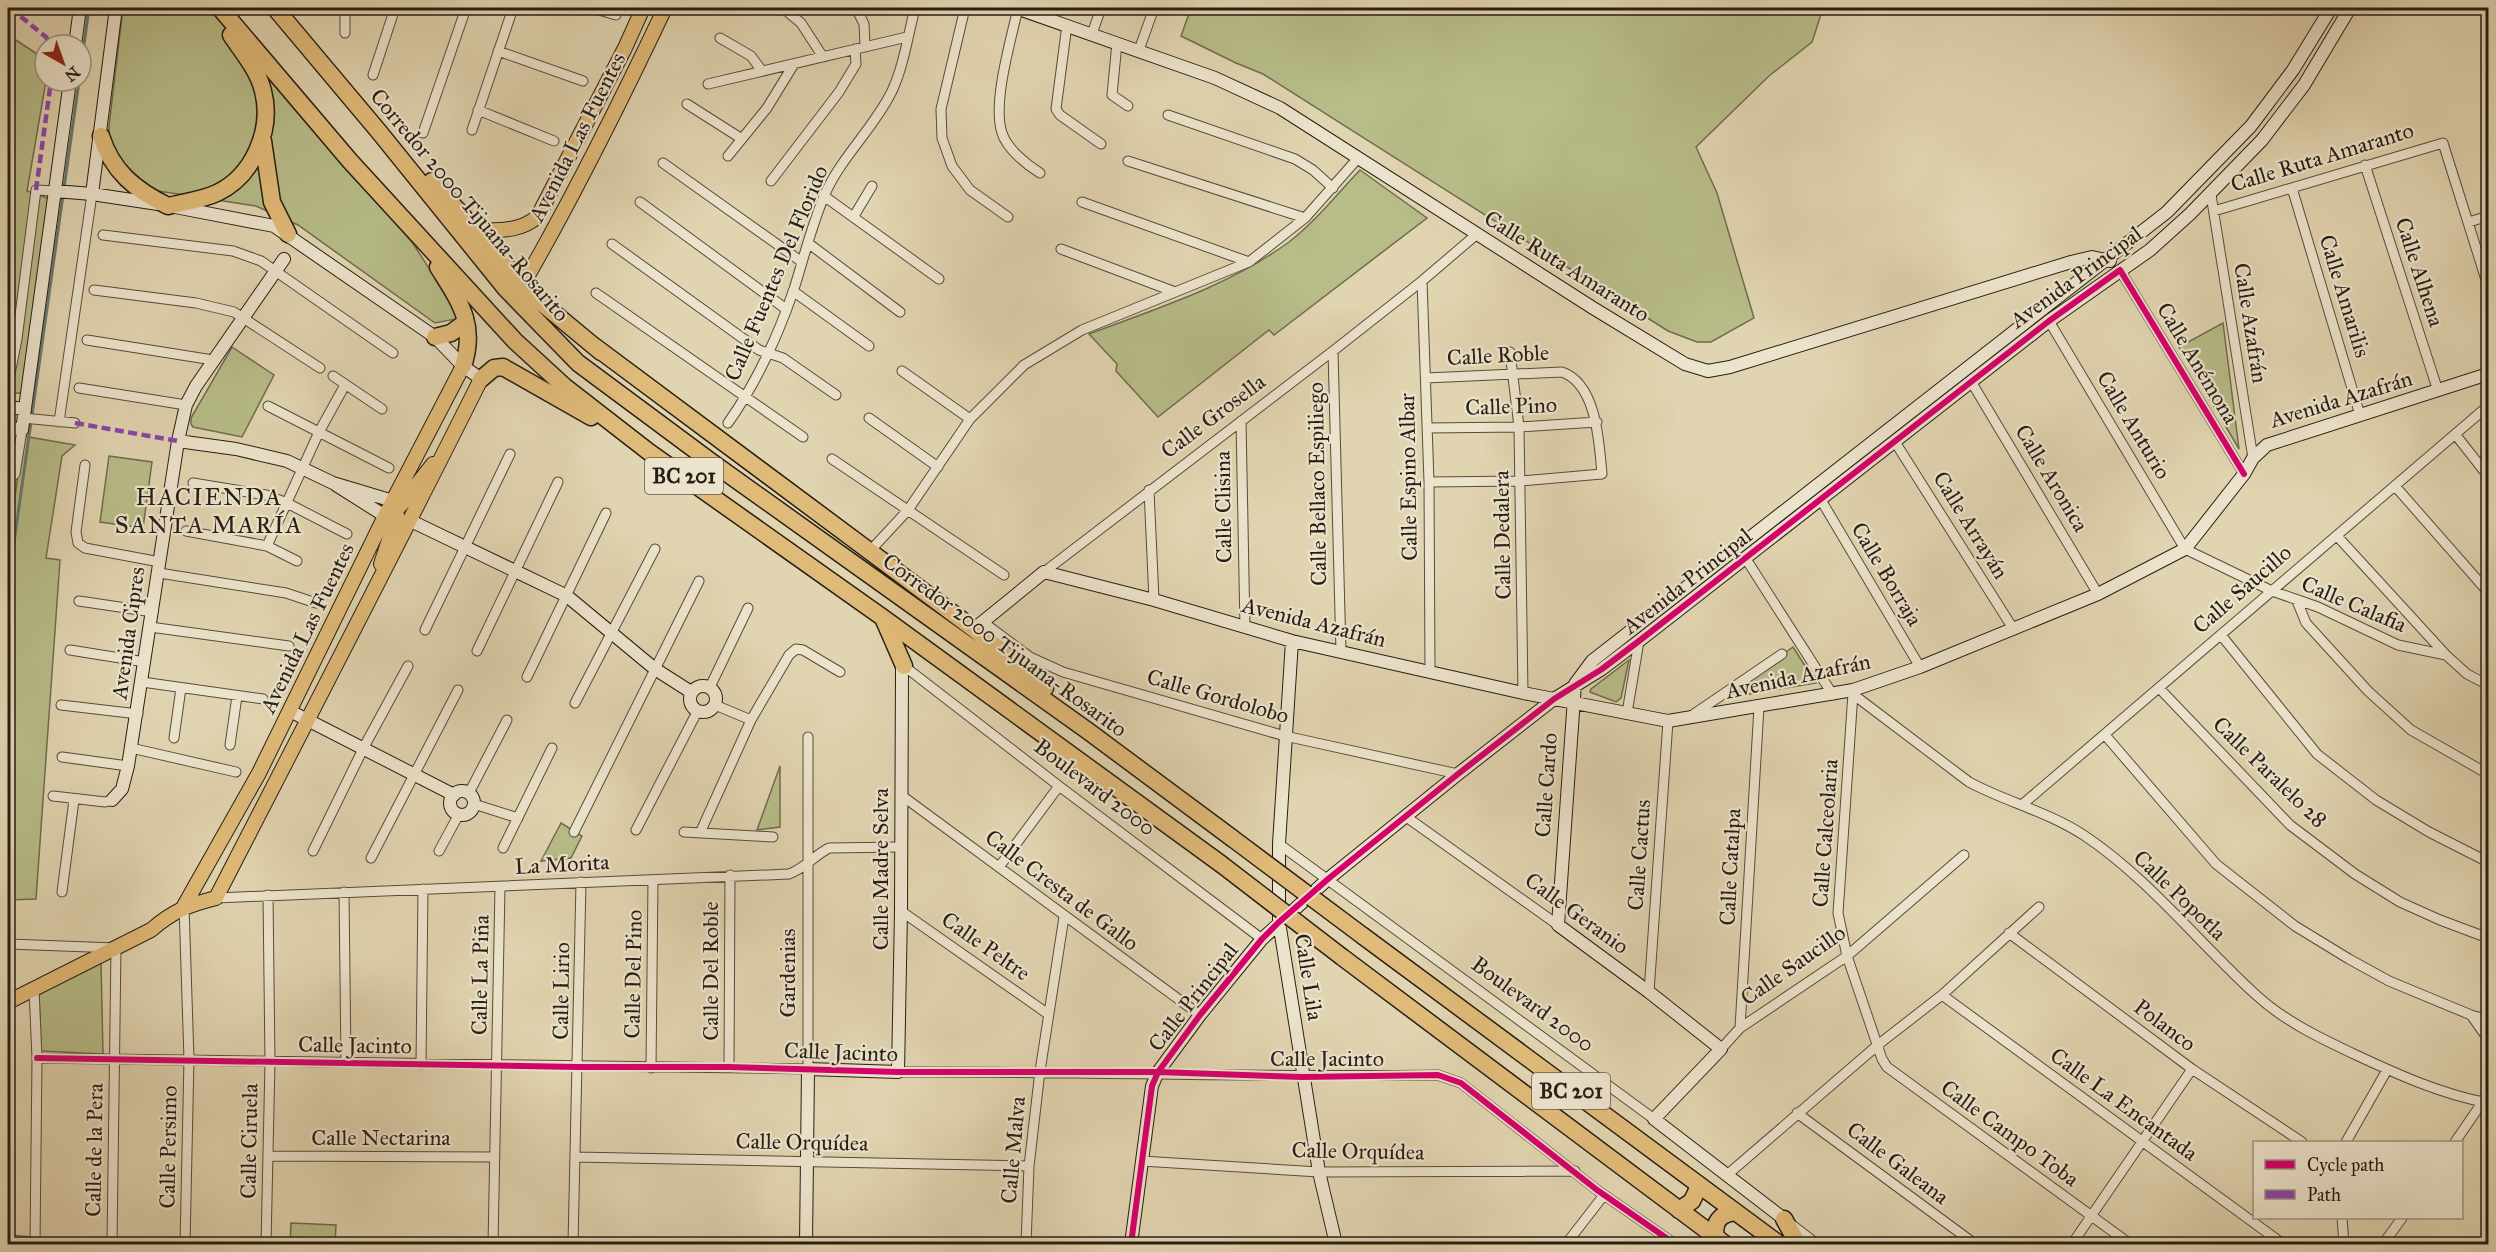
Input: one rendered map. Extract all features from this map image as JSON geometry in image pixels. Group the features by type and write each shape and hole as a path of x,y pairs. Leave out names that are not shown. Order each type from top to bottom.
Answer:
{"highway":[{"path":"101,136 106,151 124,178 141,192 168,206 215,194 230,186 251,163 262,134 265,110 263,90 254,68 212,8"},
{"name":"BC 201","path":"220,8 350,161 523,348 564,386 660,459 882,617 1221,864 1720,1241"},
{"name":"Corredor 2000 Tijuana-Rosarito","path":"275,8 506,289 549,336 578,363 1088,731 1779,1245"},
{"path":"380,133 428,176 547,309 870,551 978,625 1069,708 1088,731"},
{"path":"262,134 272,202 288,234"},
{"path":"416,232 459,301 466,322 469,344 463,366"},
{"path":"435,337 451,333 466,322"},
{"path":"594,346 710,460"},
{"path":"481,379 494,368 503,367 511,370 660,459"},
{"path":"882,617 904,666"},
{"path":"1679,1210 1692,1201 1699,1186"},
{"path":"1720,1241 1714,1228 1718,1220 1725,1214 1735,1212"},
{"path":"1784,1219 1797,1245"}],"main road":[{"name":"Avenida Las Fuentes","path":"477,231 518,228 532,222 538,216 620,59 643,8"},
{"name":"Avenida Las Fuentes","path":"524,284 590,162 665,8"},
{"name":"Avenida Las Fuentes","path":"184,906 259,773 385,516 395,505 463,366"},
{"name":"Avenida Las Fuentes","path":"216,898 379,578 411,521 481,379"},
{"path":"379,578 395,505 446,449"},
{"path":"8,1002 151,930 169,914 184,906 216,898"}],"street":[{"path":"77,33 80,8"},
{"path":"55,422 87,193 101,136 116,8"},
{"path":"345,8 345,33"},
{"path":"373,75 395,8"},
{"path":"423,133 466,8"},
{"path":"472,130 513,8"},
{"path":"592,8 616,15"},
{"path":"783,8 801,23 823,57"},
{"path":"856,8 864,24 865,47"},
{"name":"Calle Fuentes Del Florido","path":"728,423 746,397 768,354 793,291 824,196 833,177 892,91 915,8"},
{"path":"965,8 941,109 942,138 952,166 970,190 1008,217"},
{"path":"1017,8 999,94 1002,134 1022,161 1040,173"},
{"name":"Calle Ruta Amaranto","path":"1017,8 1051,13 1067,25 1215,78 1281,108 1685,364 1708,371 1730,367 2071,262 2092,257 2108,260"},
{"path":"1092,34 1101,8"},
{"path":"1139,50 1154,8"},
{"name":"Avenida Principal","path":"1575,684 1592,661 2167,212 2251,126 2293,70 2331,8"},
{"name":"Avenida Principal","path":"1279,922 1405,816 1554,699 1602,669 2049,321 2150,250 2211,195 2262,140 2297,94 2350,8"},
{"path":"1067,25 1056,109 1060,115 1101,144"},
{"path":"720,38 751,56 762,71"},
{"path":"708,84 907,38"},
{"path":"1117,43 1112,95 1128,106"},
{"path":"771,181 839,92 856,64 855,49"},
{"path":"498,51 583,81"},
{"path":"728,156 767,108 794,64"},
{"path":"8,480 15,474 25,419 58,191 69,93"},
{"path":"687,104 742,139"},
{"path":"478,110 554,141"},
{"path":"1168,115 1294,159 1313,170 1333,188"},
{"name":"Calle Ruta Amaranto","path":"2214,211 2442,143 2469,222"},
{"path":"870,551 908,510 970,419 1024,366 1082,330 1249,262 1305,218 1359,157"},
{"path":"1128,162 1305,218"},
{"path":"663,163 802,262"},
{"name":"Calle Alhena","path":"2365,165 2438,391"},
{"path":"854,216 872,186"},
{"name":"Calle Amarilis","path":"2292,188 2360,415"},
{"path":"8,384 11,349 36,190 87,193 262,222 288,234 435,337 463,366 481,379"},
{"name":"Calle Azafrán","path":"2211,195 2253,458"},
{"path":"824,196 939,279"},
{"path":"640,202 786,309"},
{"path":"1082,202 1249,262"},
{"path":"2488,216 2469,222 2488,286"},
{"name":"Calle Grosella","path":"978,625 1149,490 1333,351 1477,234"},
{"path":"103,235 233,251 251,256 276,270 393,353"},
{"path":"808,243 900,312"},
{"path":"612,244 759,350 783,358 836,395"},
{"path":"1061,249 1175,292"},
{"name":"Avenida Cipres","path":"53,796 105,802 112,800 122,789 138,714 178,441 186,405 213,360 284,259"},
{"path":"2108,260 2120,270"},
{"name":"Calle Anémona","path":"2120,270 2244,474"},
{"name":"Calle Espino Albar","path":"1422,281 1429,482 1430,672"},
{"path":"94,290 217,307 234,312 320,368"},
{"path":"793,291 869,346"},
{"path":"596,293 803,437"},
{"name":"Calle Anturio","path":"2049,321 2185,549"},
{"path":"87,340 213,360"},
{"name":"Calle Bellaco Espiliego","path":"1333,351 1341,652"},
{"name":"Calle Dedalera","path":"1510,352 1519,427 1523,693"},
{"path":"902,371 970,419"},
{"name":"Calle Roble","path":"1425,378 1513,376 1562,372 1572,375 1579,382 1597,422"},
{"name":"Avenida Azafrán","path":"1044,572 1154,600 1292,641 1523,693 1668,721 1853,693 2014,630 2098,594 2185,549 2244,474 2253,458 2267,445 2488,374"},
{"path":"333,376 382,409"},
{"name":"Calle Aronica","path":"1972,382 2098,594"},
{"path":"267,546 319,432 345,385"},
{"path":"79,388 186,405"},
{"path":"268,406 389,468"},
{"name":"Calle Saucillo","path":"2023,804 2488,406"},
{"path":"8,407 25,419 75,423"},
{"path":"869,418 938,467"},
{"path":"8,427 25,419"},
{"name":"Calle Clisina","path":"1241,421 1245,628"},
{"path":"1429,482 1521,482 1602,474 1597,422"},
{"name":"Calle Pino","path":"1427,428 1519,427 1597,422"},
{"path":"2455,434 2488,476"},
{"path":"178,441 287,460 333,483 385,516"},
{"name":"Calle Arrayán","path":"1896,442 2014,630"},
{"path":"426,630 510,454"},
{"path":"832,459 1004,575"},
{"path":"85,465 76,538 78,543 85,548 160,568 286,593 316,603"},
{"path":"477,651 558,482"},
{"path":"193,483 266,495 287,503 347,534"},
{"path":"333,483 395,505"},
{"path":"2395,486 2488,592"},
{"path":"1149,490 1154,600"},
{"name":"Calle Borraja","path":"1821,500 1920,667"},
{"path":"527,677 606,513"},
{"path":"411,521 567,596 655,669 691,692"},
{"path":"186,531 267,546 297,561"},
{"name":"Calle Calafia","path":"2337,536 2445,655 2467,674 2488,685"},
{"path":"575,703 655,549"},
{"name":"Calle Calafia","path":"2185,549 2272,591 2318,607 2398,645 2445,655"},
{"path":"1746,559 1833,695"},
{"path":"574,832 699,581"},
{"path":"79,601 153,612"},
{"path":"2297,601 2306,623 2367,692 2411,730 2488,774"},
{"path":"710,687 748,609"},
{"name":"Calle Gordolobo","path":"978,625 1045,665 1285,736 1458,774"},
{"path":"150,627 289,646"},
{"path":"2221,635 2317,754 2376,800 2429,832 2488,862"},
{"name":"Calle Lila","path":"1292,641 1279,844 1279,922 1302,1077 1319,1172 1336,1245"},
{"path":"1628,713 1639,641"},
{"path":"700,833 751,720 789,655 796,649 803,650 840,672"},
{"path":"70,650 146,662"},
{"path":"1689,718 1782,654"},
{"path":"313,851 364,747 408,666"},
{"name":"Boulevard 2000","path":"904,666 1262,939"},
{"name":"Calle Madre Selva","path":"898,1072 902,669 904,666"},
{"path":"142,682 263,699"},
{"name":"Calle Cardo","path":"1558,925 1575,684"},
{"path":"702,686 710,687 715,693 715,705 710,711 697,712 689,701 691,692 702,686"},
{"path":"174,738 181,688"},
{"name":"Calle Paralelo 28","path":"2158,688 2290,825 2355,874 2400,902 2488,938"},
{"path":"371,858 458,690"},
{"name":"Calle Popotla","path":"1853,693 1969,782 1987,792 2023,804 2084,835 2132,872 2255,994 2284,1018 2387,1070 2421,1084 2487,1100"},
{"name":"Calle Calceolaria","path":"1853,693 1838,913 1847,956 1879,1044"},
{"path":"230,745 237,696"},
{"path":"61,705 138,714"},
{"path":"715,705 751,720"},
{"name":"Calle Catalpa","path":"1740,1029 1759,707"},
{"path":"290,711 454,795"},
{"path":"636,830 697,712"},
{"path":"439,851 459,814 470,811 471,798 507,720"},
{"name":"Calle Cactus","path":"1649,992 1668,721"},
{"path":"2104,735 2216,864 2295,926 2349,960 2389,981 2470,1015 2488,1020"},
{"name":"Gardenias","path":"806,1245 808,737"},
{"path":"131,748 236,772"},
{"path":"503,848 552,748"},
{"path":"62,757 128,766"},
{"path":"999,867 1059,786"},
{"path":"459,814 451,806 454,795 461,791 471,798 518,818"},
{"name":"Calle Cresta de Gallo","path":"901,795 1200,1015"},
{"path":"62,892 74,800"},
{"name":"Calle Geranio","path":"1405,816 1649,992 1721,1049"},
{"path":"684,832 773,837"},
{"name":"Boulevard 2000","path":"1279,844 1654,1119 1817,1245"},
{"name":"La Morita","path":"216,898 789,874 797,872 829,848 901,847"},
{"name":"Calle Saucillo","path":"1654,1119 1740,1029 1847,956 1964,855"},
{"name":"Calle Del Roble","path":"729,1067 730,876"},
{"name":"Calle Del Pino","path":"651,1068 653,881"},
{"name":"Calle Lirio","path":"573,1245 581,882"},
{"name":"Calle La Piña","path":"493,1245 500,887"},
{"path":"421,1064 423,889"},
{"path":"344,892 346,1062"},
{"name":"Calle Ciruela","path":"266,1245 270,1062 268,895"},
{"name":"Calle Persimo","path":"184,906 189,1059 186,1245"},
{"path":"1727,1174 1879,1044 1942,995 2039,907"},
{"name":"Calle Peltre","path":"901,911 1048,1014"},
{"name":"Calle Malva","path":"1026,1245 1029,1166 1040,1071 1064,917"},
{"name":"Calle Principal","path":"1131,1245 1152,1086 1158,1072 1200,1015 1262,939 1279,922"},
{"name":"Polanco","path":"2009,933 2192,1069 2299,1141"},
{"path":"8,944 116,948"},
{"name":"Calle de la Pera","path":"112,1245 116,948"},
{"path":"8,1240 35,1243 37,1058 34,988"},
{"name":"Calle La Encantada","path":"1942,995 2283,1245"},
{"path":"2470,1015 2488,1039"},
{"name":"Calle Campo Toba","path":"1879,1044 1882,1059 1887,1067 2130,1245"},
{"name":"Calle Jacinto","path":"37,1058 651,1068 729,1067 898,1072 1158,1072 1302,1077 1438,1075 1450,1077 1461,1083 1604,1195 1675,1245"},
{"path":"2072,1245 2192,1069"},
{"path":"2347,1141 2387,1070"},
{"path":"2456,1141 2487,1100"},
{"name":"Calle Galeana","path":"1797,1113 1975,1245"},
{"name":"Calle Nectarina","path":"268,1156 494,1157"},
{"name":"Calle Orquídea","path":"576,1157 1029,1166"},
{"name":"Calle Orquídea","path":"1141,1161 1319,1172 1575,1171"},
{"path":"1566,1245 1604,1195"},
{"path":"2342,1219 2344,1245"},
{"path":"2383,1245 2401,1219"}],"green space":[{"path":"123,8 209,8 412,242 456,310 456,319 435,323 298,225 256,206 145,189 139,184 109,144 109,126"},
{"path":"1191,8 1823,8 1812,42 1769,76 1696,147 1717,193 1754,318 1711,342 1697,342 1668,331 1263,74 1181,36"},
{"path":"8,35 33,51 33,93 44,93 27,191 53,200 25,394 8,392"},
{"path":"1360,170 1427,218 1274,335 1269,330 1158,417 1116,371 1117,364 1089,334 1218,284 1266,258 1308,226"},
{"path":"2223,323 2239,449 2179,347"},
{"path":"232,347 274,375 242,437 193,427 191,424 191,418"},
{"path":"23,436 75,445 62,456 46,558 60,560 36,899 8,900 8,551"},
{"path":"109,456 152,462 143,528 100,522"},
{"path":"1793,647 1816,683 1720,699"},
{"path":"1629,660 1621,698 1616,702 1590,692 1591,689"},
{"path":"780,766 780,827 757,830"},
{"path":"561,823 582,836 571,858 541,861"},
{"path":"101,963 103,1054 41,1051 39,993"},
{"path":"291,1223 336,1225 335,1244 290,1244"}],"waterway":[{"path":"86,33 89,8"},
{"path":"64,188 77,93"},
{"path":"8,585 63,195"}],"marked path":[{"path":"10,8 41,33"},
{"path":"36,190 49,93"},
{"path":"75,423 178,441"}],"cycle path":[{"path":"1131,1244 1152,1086 1158,1072 1200,1015 1262,939 1279,922 1328,879 1554,699 1602,669 1639,641 2049,321 2120,270 2244,474"},
{"path":"37,1058 578,1067 729,1067 898,1072 1158,1072 1302,1077 1438,1075 1461,1083 1597,1190 1675,1244"}],"district":[{"name":"HACIENDA SANTA MARÍA","path":"209,511"}]}
